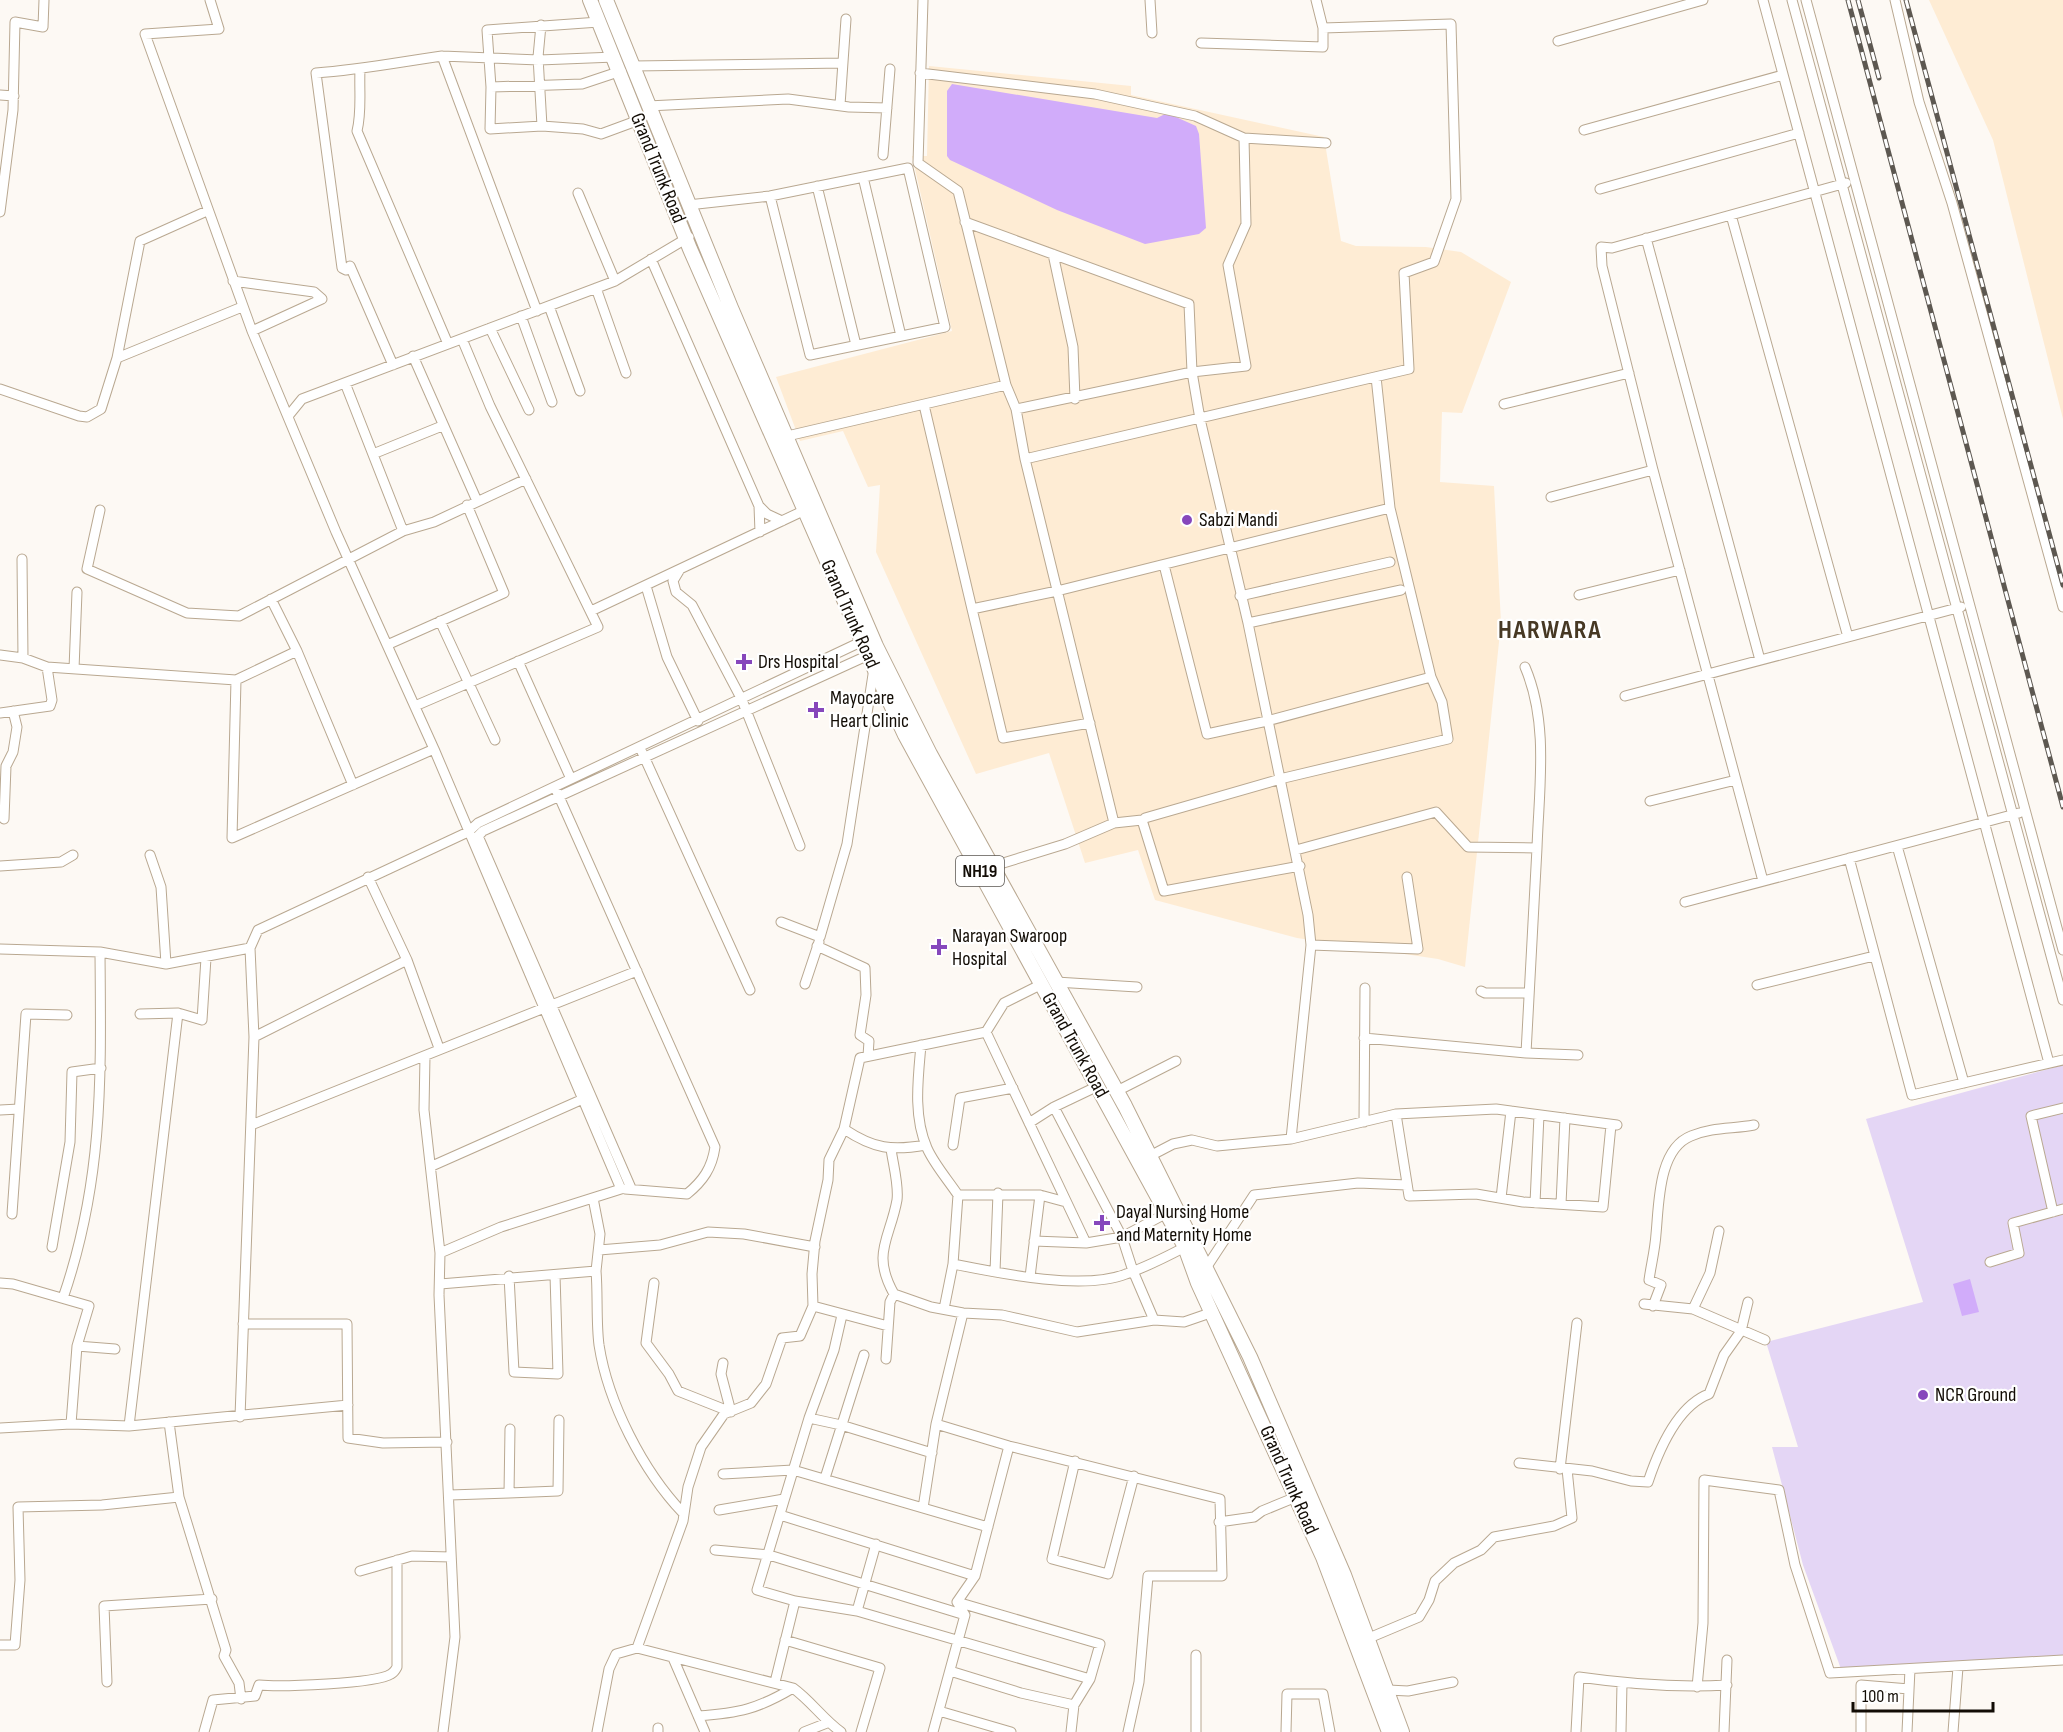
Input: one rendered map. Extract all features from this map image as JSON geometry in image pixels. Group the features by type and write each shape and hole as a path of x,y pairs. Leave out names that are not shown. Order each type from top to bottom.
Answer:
{"highway":[{"name":"Grand Trunk Road","path":"590,0 615,57 627,69 648,106 699,231 778,438 803,511 867,639"},
{"name":"Grand Trunk Road","path":"606,0 627,69 639,120 686,238 867,639 905,735 986,868 1049,983 1098,1086 1185,1247 1198,1283 1296,1497 1344,1609 1389,1732"},
{"name":"Grand Trunk Road","path":"1049,983 1117,1091 1250,1357 1340,1565 1402,1732"}],"street":[{"path":"0,212 14,96 15,22 43,27 44,0"},
{"path":"210,0 219,29 145,34 242,307 289,414 347,558 548,1006 584,1099 626,1189"},
{"path":"923,0 918,163 958,191 1006,385 1016,409 1024,459 1114,823"},
{"path":"1150,0 1152,33"},
{"path":"1201,43 1323,47 1323,28 1316,0"},
{"path":"1558,41 1703,0"},
{"path":"1763,0 2049,1063"},
{"path":"1792,0 2063,1000"},
{"path":"1806,0 2063,950"},
{"path":"1895,0 1919,102 1952,202 2063,607"},
{"path":"840,105 846,19"},
{"path":"599,22 487,30 491,87 490,129 542,126 583,129 601,134 639,120"},
{"path":"1024,459 1409,369 1404,273 1434,262 1456,199 1451,24 1323,28"},
{"path":"541,26 539,60 542,86 542,126"},
{"path":"393,365 350,266 346,270 342,268 316,73 360,70 442,56 539,60 615,57"},
{"path":"442,56 537,311"},
{"path":"491,87 582,84 627,69 843,63"},
{"path":"883,155 890,69"},
{"path":"360,70 359,98 362,113 357,131 448,344"},
{"path":"920,73 1095,94 1195,116 1244,138 1326,143"},
{"path":"1584,130 1783,75"},
{"path":"0,95 14,96"},
{"path":"648,106 788,99 887,108"},
{"path":"1600,189 1799,133"},
{"path":"1016,409 1075,399 1192,372 1246,366 1228,265 1246,224 1244,138"},
{"path":"688,205 770,196 908,168 945,327 810,355 770,196"},
{"path":"863,177 901,336"},
{"path":"1763,881 1653,470 1602,266 1601,248 1612,248 1855,181"},
{"path":"817,186 856,345"},
{"path":"578,193 615,281"},
{"path":"0,389 87,417 101,409 105,403 117,358 140,241 207,211"},
{"path":"1731,215 1848,637"},
{"path":"965,222 1189,303 1192,372 1200,418 1248,623 1267,721 1300,866 1311,945 1291,1139"},
{"path":"289,414 302,399 615,281 699,231"},
{"path":"1646,238 1760,660"},
{"path":"1053,254 1073,347 1075,399"},
{"path":"651,259 759,506 767,514 782,521"},
{"path":"233,281 314,291 322,299 252,330"},
{"path":"596,288 626,373"},
{"path":"549,306 580,391"},
{"path":"117,358 242,307"},
{"path":"521,316 552,402"},
{"path":"490,328 529,410"},
{"path":"415,706 598,627 526,479 462,339"},
{"path":"413,356 477,501"},
{"path":"1504,404 1629,373"},
{"path":"1145,818 1281,779 1448,739 1442,702 1431,677 1389,508 1376,377"},
{"path":"345,383 403,531"},
{"path":"778,438 1006,385"},
{"path":"924,405 1004,738 1090,723"},
{"path":"373,454 442,426"},
{"path":"1551,497 1653,470"},
{"path":"100,510 87,569 187,612 239,616 403,531 434,522 526,479"},
{"path":"387,645 504,593 467,505"},
{"path":"759,506 760,532"},
{"path":"972,609 1057,591 1389,508"},
{"path":"591,611 803,511"},
{"path":"22,558 23,658"},
{"path":"1240,596 1390,562"},
{"path":"1164,565 1207,734 1267,721 1431,677"},
{"path":"1579,595 1680,570"},
{"path":"679,571 673,580 676,592 692,605 742,700 800,846"},
{"path":"646,586 667,657 698,721"},
{"path":"1248,623 1401,590"},
{"path":"74,669 77,592"},
{"path":"271,599 297,651 353,784"},
{"path":"1625,696 1969,605"},
{"path":"440,621 495,740"},
{"path":"626,1189 478,836 483,831 557,792 571,779 698,721 867,639"},
{"path":"0,656 23,658 47,668 236,680 297,651"},
{"path":"240,1417 254,1037 250,948 258,930 468,832 478,823 644,757 873,658"},
{"path":"805,984 847,844 873,658"},
{"path":"518,661 571,779"},
{"path":"1525,667 1533,686 1540,729 1537,848 1526,1053"},
{"path":"0,713 50,705 52,700 47,668"},
{"path":"236,680 232,838 434,749"},
{"path":"4,819 6,766 13,752 17,727 13,711"},
{"path":"640,747 750,990"},
{"path":"1650,801 1736,780"},
{"path":"440,1253 501,1227 626,1189 687,1194 701,1182 713,1162 715,1147 557,792"},
{"path":"1296,850 1436,812 1468,848 1537,848"},
{"path":"1685,902 2025,812"},
{"path":"986,868 1065,844 1114,823 1142,820 1164,891 1300,866"},
{"path":"1897,846 1964,1083"},
{"path":"0,866 62,862 73,855"},
{"path":"150,855 160,886 166,964"},
{"path":"1849,858 1912,1095 2063,1060"},
{"path":"368,877 407,960 440,1048"},
{"path":"1311,945 1418,949 1407,878"},
{"path":"782,921 865,968 867,995 860,1035 869,1041 868,1056"},
{"path":"0,949 100,952 166,964 250,948"},
{"path":"63,1298 78,1255 96,1162 101,1068 100,952"},
{"path":"1757,985 1874,956"},
{"path":"140,1014 178,1013 202,1020 206,958"},
{"path":"254,1037 407,960"},
{"path":"251,1125 637,971"},
{"path":"637,1648 680,1531 687,1487 701,1447 724,1414 751,1403 766,1384 782,1338 800,1336 813,1306 814,1247 828,1180 829,1160 844,1129 860,1058 986,1032 1004,1003 1049,983 1137,987"},
{"path":"1364,1122 1365,988"},
{"path":"1481,991 1485,993 1529,993"},
{"path":"129,1426 178,1013"},
{"path":"12,1214 26,1014 67,1015"},
{"path":"986,1032 1086,1243"},
{"path":"1364,1038 1526,1053 1578,1055"},
{"path":"921,1045 917,1092 920,1129 926,1145 958,1195 953,1264 944,1309"},
{"path":"424,1056 424,1110 440,1253 456,1637 443,1732"},
{"path":"1117,1091 1176,1061"},
{"path":"52,1247 70,1142 72,1072 101,1068"},
{"path":"1029,1123 1054,1107 1098,1086"},
{"path":"953,1146 960,1098 1013,1088"},
{"path":"432,1166 584,1099"},
{"path":"1054,1107 1122,1237 1132,1271 1154,1320"},
{"path":"1990,1262 2019,1253 2013,1223 2058,1210 2031,1116 2063,1108"},
{"path":"0,1110 19,1109"},
{"path":"1150,1156 1173,1144 1192,1140 1217,1146 1291,1139 1396,1114 1496,1109 1614,1125 1603,1207 1535,1203 1476,1194 1409,1196 1396,1114"},
{"path":"1501,1198 1511,1111"},
{"path":"1535,1203 1539,1115"},
{"path":"1561,1204 1565,1118"},
{"path":"1754,1125 1707,1130 1688,1136 1674,1147 1658,1194 1656,1235 1649,1280 1661,1285 1649,1305 1693,1309 1765,1340"},
{"path":"844,1129 874,1144 891,1149 926,1145"},
{"path":"891,1149 897,1199 884,1240 884,1275 894,1294 963,1313 1002,1315 1077,1332 1154,1320 1184,1322 1213,1312"},
{"path":"1206,1269 1254,1196 1358,1183 1407,1185"},
{"path":"958,1195 998,1193 1040,1195 1066,1202"},
{"path":"995,1272 998,1193"},
{"path":"1030,1277 1040,1195"},
{"path":"593,1198 600,1234 596,1271 599,1344 622,1418 652,1478 683,1513"},
{"path":"1035,1242 1086,1243 1122,1237 1167,1213"},
{"path":"1693,1309 1710,1274 1719,1231"},
{"path":"598,1250 660,1245 708,1232 744,1234 814,1247"},
{"path":"953,1264 1075,1282 1125,1275 1185,1247"},
{"path":"440,1284 509,1276 596,1271"},
{"path":"509,1276 514,1372 558,1374 555,1275"},
{"path":"0,1283 13,1284 89,1306 77,1346 71,1424"},
{"path":"654,1283 646,1343 669,1374 678,1391 730,1412"},
{"path":"886,1359 890,1302 894,1294"},
{"path":"1519,1463 1648,1482 1655,1461 1670,1433 1689,1406 1698,1398 1709,1394 1724,1355 1742,1331 1748,1302"},
{"path":"813,1306 888,1326"},
{"path":"923,1508 936,1424 963,1313"},
{"path":"842,1315 834,1350 809,1418 757,1590 795,1601 857,1611 1090,1679"},
{"path":"1368,1638 1419,1617 1436,1581 1454,1563 1481,1550 1494,1537 1554,1526 1572,1518 1563,1469 1577,1323"},
{"path":"243,1324 347,1324 348,1438 383,1443 447,1442"},
{"path":"77,1346 115,1349"},
{"path":"825,1478 864,1355"},
{"path":"723,1363 721,1374 730,1412"},
{"path":"0,1428 71,1424 129,1426 348,1405"},
{"path":"809,1418 841,1425 932,1454"},
{"path":"450,1495 558,1491 559,1420"},
{"path":"169,1422 179,1497 212,1599 226,1650 224,1656 239,1683 241,1699"},
{"path":"936,1424 1009,1446 1220,1499 1222,1576 1148,1576 1139,1682 1128,1732"},
{"path":"509,1492 510,1429"},
{"path":"957,1602 975,1575 1009,1446"},
{"path":"1075,1461 1052,1558 1108,1574 1134,1476"},
{"path":"723,1474 793,1470 988,1527"},
{"path":"1697,1687 1703,1623 1704,1480 1779,1490 1796,1564 1830,1673 2063,1660"},
{"path":"0,1645 15,1646 20,1580 18,1507 102,1505 179,1497"},
{"path":"1220,1522 1254,1517 1262,1511 1296,1497"},
{"path":"719,1510 784,1499"},
{"path":"780,1515 975,1575"},
{"path":"857,1611 876,1544"},
{"path":"715,1550 769,1555 965,1615"},
{"path":"360,1571 412,1556 451,1557"},
{"path":"204,1732 213,1700 255,1696 259,1685 285,1687 375,1679 393,1674 397,1667 397,1560"},
{"path":"107,1682 104,1606 212,1599"},
{"path":"774,1682 795,1601"},
{"path":"933,1732 965,1615 957,1602"},
{"path":"957,1602 1100,1644 1090,1679 1074,1705 1071,1732"},
{"path":"785,1640 880,1668 861,1732"},
{"path":"597,1732 609,1669 616,1653 637,1648 793,1688 806,1697 827,1723 841,1732"},
{"path":"1196,1655 1196,1732"},
{"path":"673,1658 705,1732"},
{"path":"1724,1732 1727,1660"},
{"path":"1953,1732 1958,1667"},
{"path":"1907,1732 1910,1669"},
{"path":"950,1671 1021,1693 1074,1705"},
{"path":"1576,1732 1579,1677 1622,1683 1697,1687 1727,1685"},
{"path":"1388,1690 1408,1691 1453,1682"},
{"path":"1621,1732 1622,1683"},
{"path":"1860,1732 1862,1685 1909,1689"},
{"path":"698,1716 737,1713 770,1702 793,1688"},
{"path":"1286,1732 1287,1694 1323,1694 1330,1732"},
{"path":"939,1711 1011,1732"},
{"path":"804,1732 827,1723"}],"shaded area":[{"path":"1929,0 2063,0 2063,419 1993,140"},
{"name":"Sabzi Mandi","path":"929,66 1131,86 1131,95 1324,137 1341,241 1356,246 1426,247 1461,252 1511,282 1462,413 1442,412 1440,482 1494,486 1501,623 1465,967 1438,959 1297,938 1155,900 1138,850 1085,863 1049,753 976,774 876,552 880,485 868,487 843,431 800,441 776,377 952,331 912,156 927,156"},
{"path":"952,84 1157,118 1167,113 1196,126 1199,134 1206,228 1199,234 1145,244 1057,210 950,160 947,156 947,91"},
{"name":"NCR Ground","path":"2063,1065 2063,1662 1841,1669 1803,1565 1772,1447 1798,1447 1766,1342 1923,1302 1866,1119"},
{"path":"1970,1279 1979,1312 1962,1316 1953,1284"}],"railway":[{"path":"1848,0 2063,807"},
{"path":"1858,0 1879,78"},
{"path":"1906,0 2063,585"}],"place":[{"name":"Sabzi Mandi","path":"1187,520"},
{"name":"Drs Hospital","path":"744,662"},
{"name":"Mayocare Heart Clinic","path":"816,710"},
{"name":"Narayan Swaroop Hospital","path":"939,947"},
{"name":"Dayal Nursing Home and Maternity Home","path":"1102,1223"},
{"name":"NCR Ground","path":"1923,1395"}],"district":[{"name":"HARWARA","path":"1550,630"}]}
